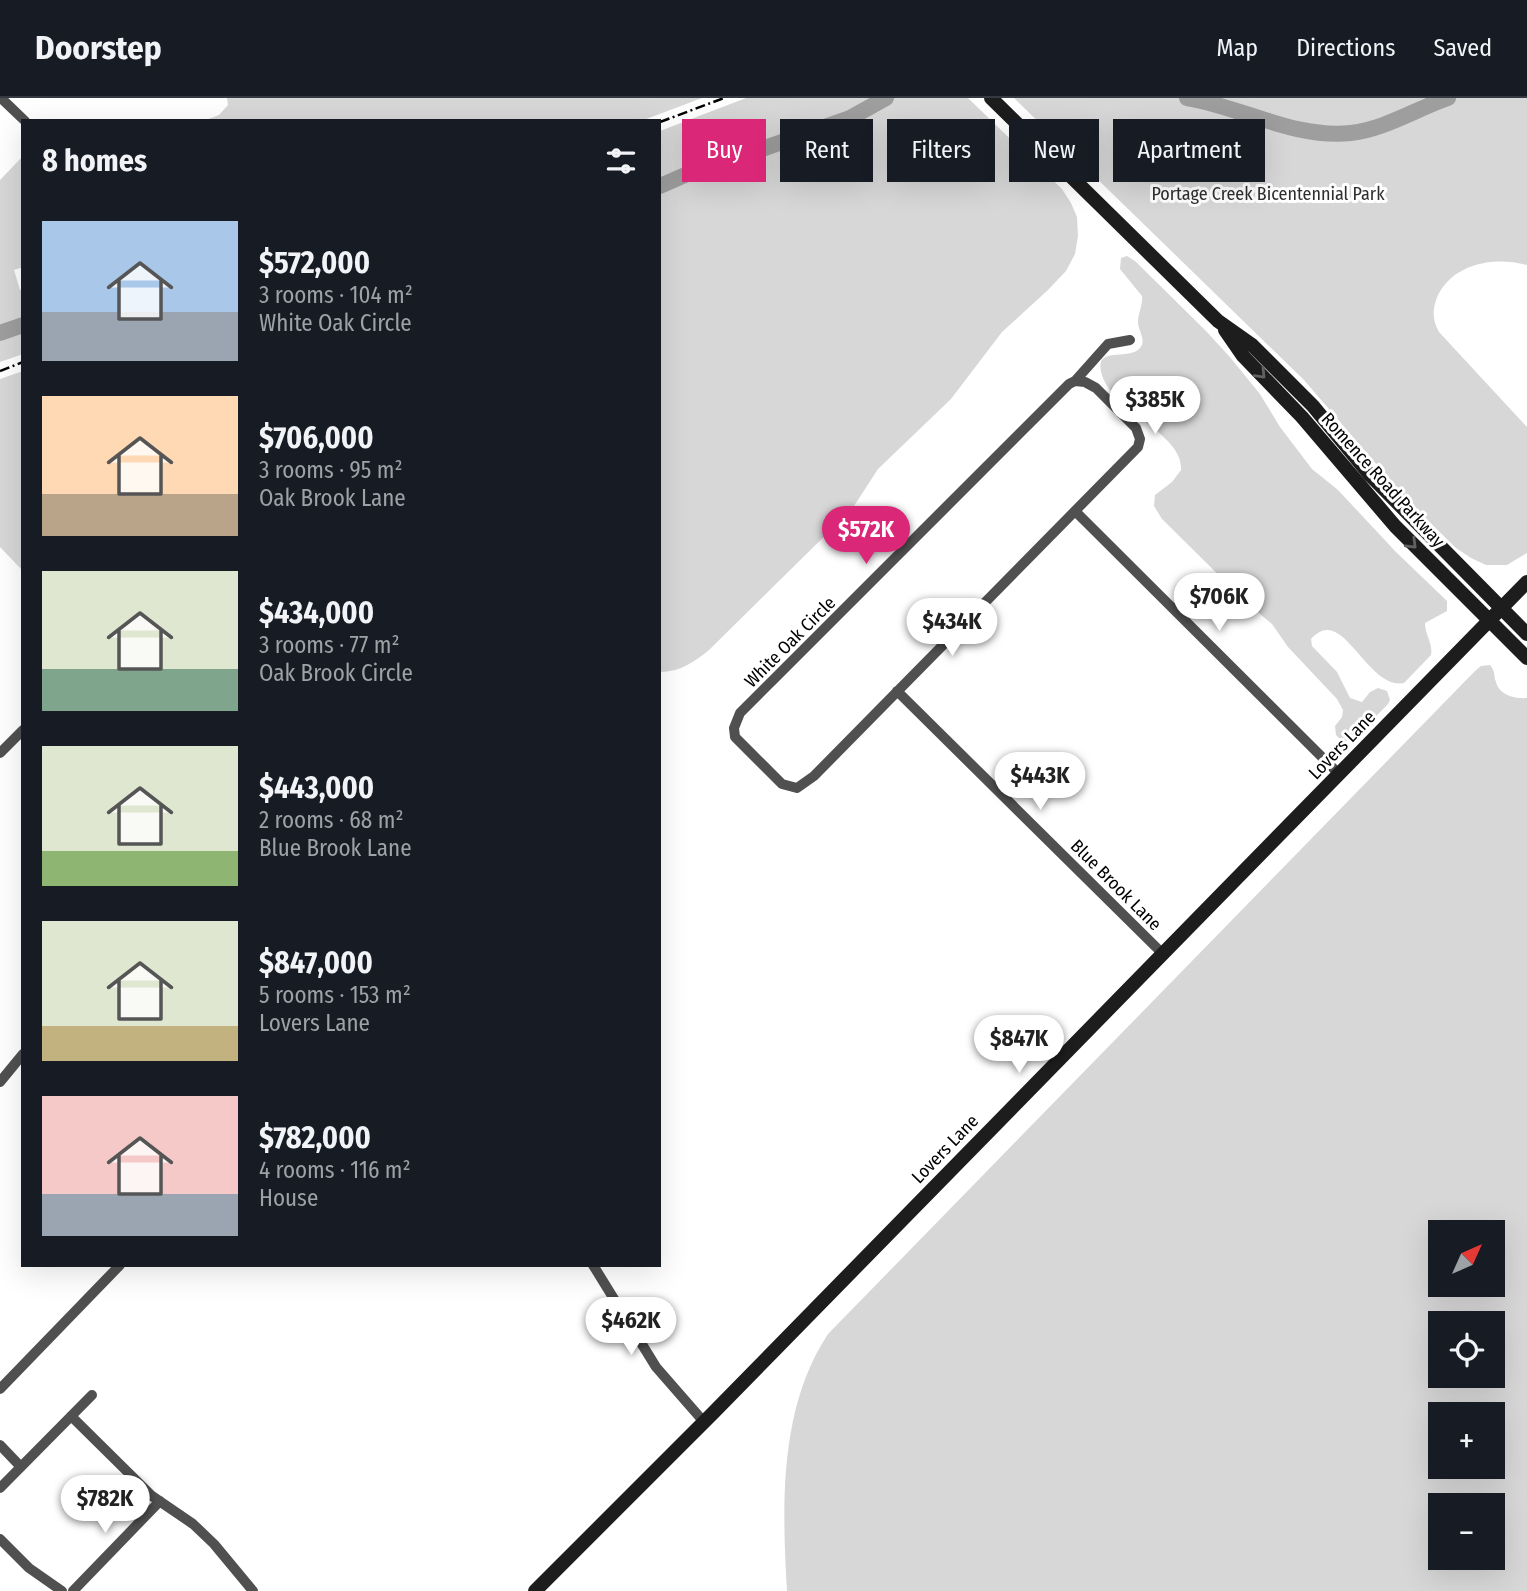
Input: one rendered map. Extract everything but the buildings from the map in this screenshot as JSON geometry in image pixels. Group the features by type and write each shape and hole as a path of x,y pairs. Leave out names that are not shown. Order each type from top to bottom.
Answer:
{"street":[{"path":"1,98 23,119"},
{"name":"Romence Road Parkway","path":"991,98 1218,321 1252,345 1304,397 1370,475 1527,634"},
{"name":"Romence Road Parkway","path":"1218,321 1242,356 1302,417 1382,513 1527,658"},
{"name":"White Oak Circle","path":"897,691 808,781 797,788 782,784 738,741 733,732 737,718 1069,384 1075,381 1108,344 1130,340"},
{"path":"897,691 1136,450 1140,439 1136,428 1096,388 1085,382 1075,381"},
{"path":"1076,512 1340,775"},
{"name":"Lovers Lane","path":"535,1591 1527,582"},
{"name":"Blue Brook Lane","path":"897,691 1163,954"},
{"path":"0,753 21,732"},
{"path":"0,1083 21,1057"},
{"path":"0,1390 118,1267"},
{"path":"594,1267 656,1367 704,1422"},
{"path":"0,1488 92,1395"},
{"path":"71,1416 160,1501 214,1544 253,1591"},
{"path":"0,1445 21,1466"},
{"path":"73,1591 160,1501"},
{"path":"0,1539 29,1568 62,1591"}],"green space":[{"path":"227,98 702,98 646,119 208,119 219,115 228,105"},
{"path":"746,98 968,98 990,119 887,119 887,182 995,182 995,124 1009,138 1009,182 1055,182 1071,203 1077,217 1078,236 1075,254 1066,271 1002,332 951,399 878,469 852,509 709,650 686,666 661,672 661,131 682,123 682,182 766,182 766,119 691,119"},
{"name":"Portage Creek Bicentennial Park","path":"1014,98 1527,98 1527,265 1502,261 1465,269 1445,284 1436,300 1434,314 1439,332 1527,427 1527,553 1507,565 1486,565 1456,548 1407,500 1304,380 1099,181 1099,119 1036,119"},
{"path":"21,158 21,268 14,270 21,290 21,322 0,328 0,180"},
{"path":"1127,256 1229,356 1260,394 1280,427 1312,469 1338,490 1447,601 1447,611 1425,623 1431,655 1404,683 1390,682 1378,674 1334,631 1323,631 1311,639 1312,646 1337,672 1350,698 1362,702 1370,692 1378,688 1387,691 1390,700 1388,704 1352,741 1342,741 1336,735 1335,726 1342,717 1343,710 1337,699 1288,647 1272,624 1248,604 1162,519 1154,506 1155,495 1172,482 1181,470 1179,457 1161,434 1110,390 1100,367 1106,357 1135,352 1142,345 1138,322 1142,296 1120,269 1121,258"},
{"path":"21,331 21,355 0,362 0,338"},
{"path":"21,372 21,569 0,547 0,379"},
{"path":"1490,665 1500,690 1513,697 1527,698 1527,1591 787,1591 785,1491 792,1425 800,1393 828,1334 1481,666"}],"waterway":[{"path":"661,186 708,165 742,156 850,118 886,98"},
{"path":"1187,98 1289,127 1330,134 1364,131 1448,98"},
{"path":"0,333 21,326"}],"railway":[{"path":"661,122 724,98"},
{"path":"0,371 21,363"}]}
